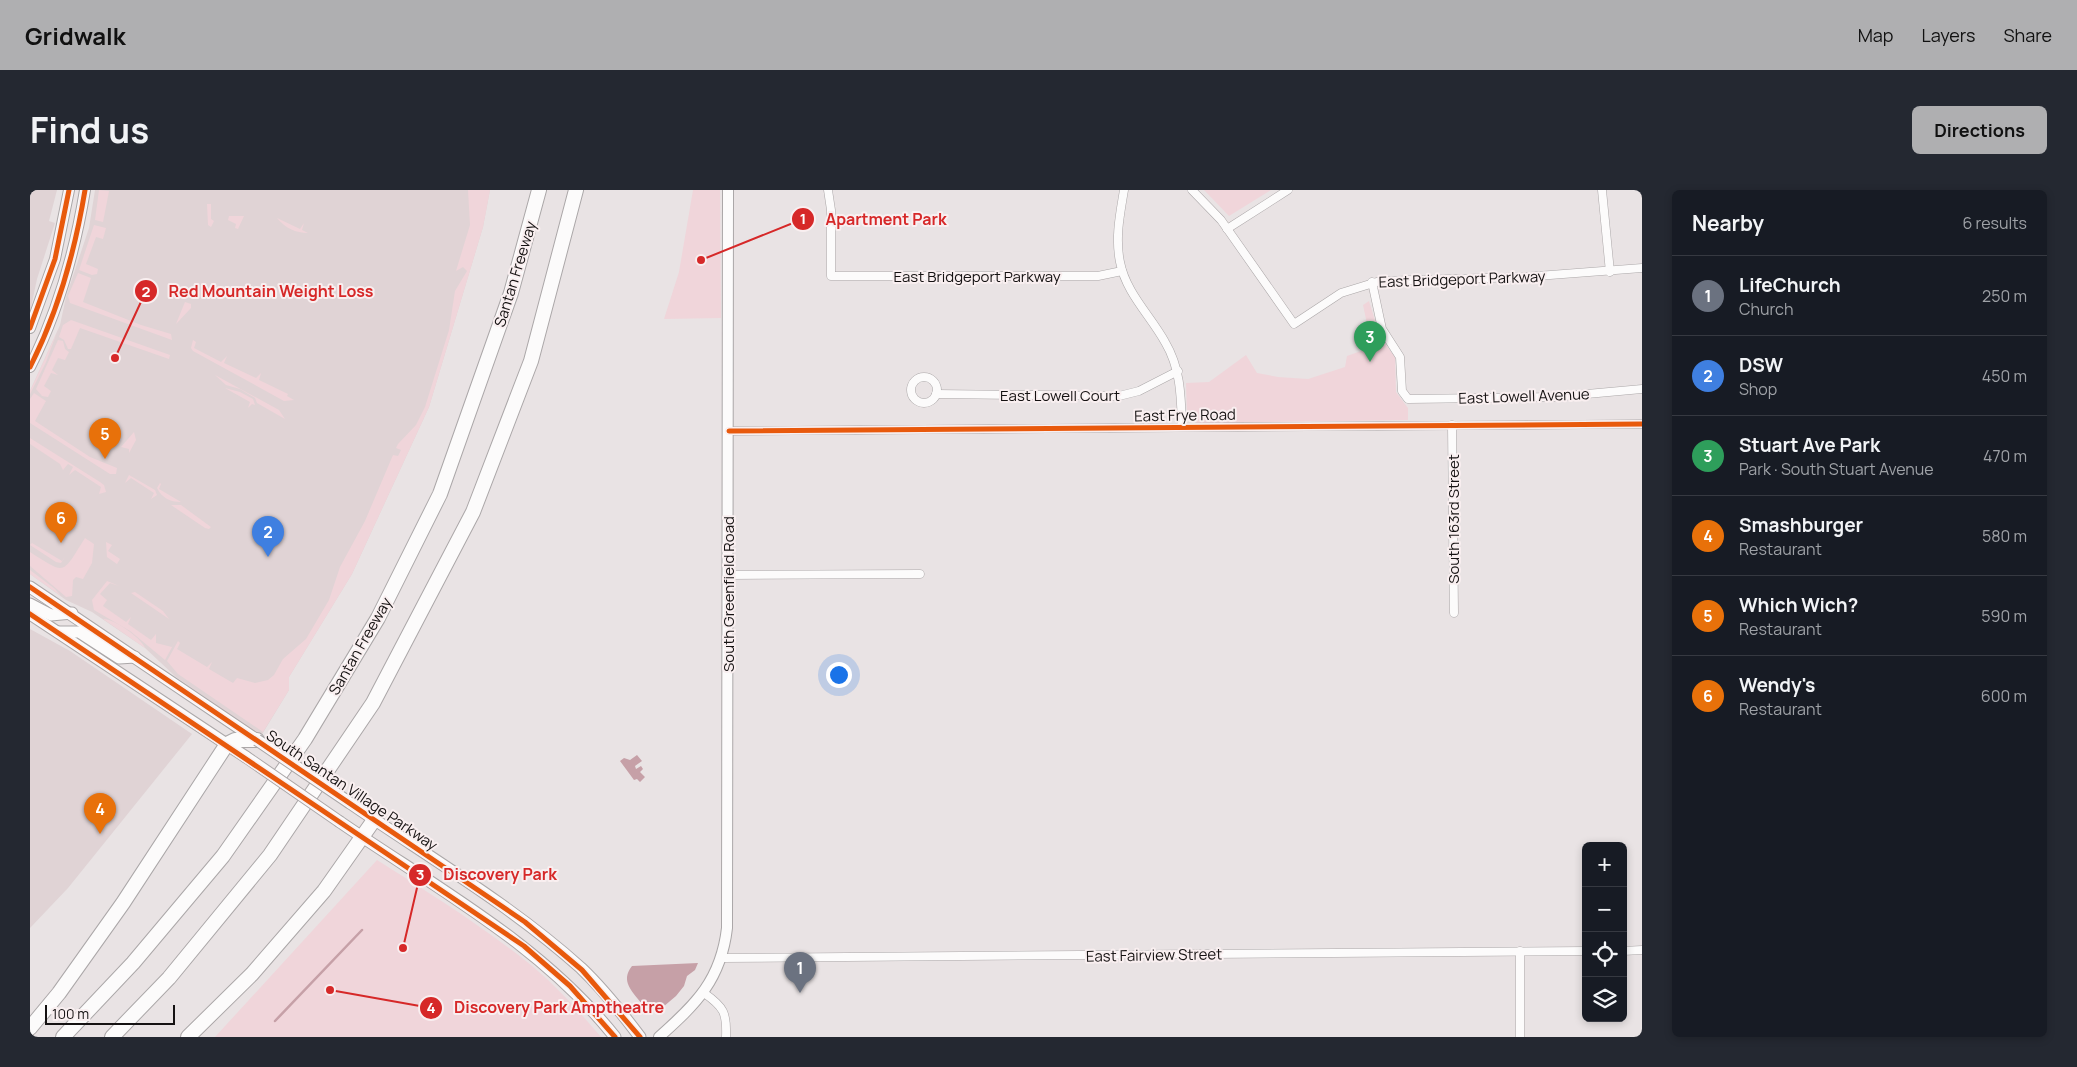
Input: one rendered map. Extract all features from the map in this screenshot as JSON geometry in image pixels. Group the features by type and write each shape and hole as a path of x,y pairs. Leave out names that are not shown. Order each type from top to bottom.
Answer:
{"highway":[{"name":"Santan Freeway","path":"64,1037 133,963 223,856 305,739 378,618 440,494 511,293 539,190"},
{"path":"112,1037 169,978 270,855 373,703 473,512 531,361 576,190"},
{"path":"30,1028 59,993 117,910 226,744 235,740 257,740"},
{"path":"188,1037 252,974 324,891 374,820"}],"main road":[{"name":"South Santan Village Parkway","path":"30,587 72,613 135,658 505,908 550,942 598,986 640,1037"},
{"path":"30,604 51,615 72,613"},
{"path":"30,614 246,757 524,946 570,986 614,1037"},
{"path":"58,632 79,632 119,658 135,658"}],"street":[{"path":"30,328 55,259 69,190"},
{"path":"30,367 62,288 76,238 85,190"},
{"name":"South Greenfield Road","path":"659,1037 704,993 722,958 726,934 728,908 728,190"},
{"name":"East Bridgeport Parkway","path":"828,190 831,210 832,276 1098,276 1122,271"},
{"path":"1124,190 1117,242 1122,271 1131,292 1166,343 1178,371 1181,391 1182,427"},
{"path":"1192,190 1215,211 1227,229 1288,190"},
{"path":"1602,190 1610,272"},
{"name":"East Bridgeport Parkway","path":"1227,229 1294,324 1336,296 1372,282 1523,277 1610,272 1642,268"},
{"name":"East Lowell Avenue","path":"1372,282 1382,329 1401,360 1402,391 1406,398 1412,400 1545,397 1642,389"},
{"name":"East Lowell Court","path":"936,394 1119,396 1138,391 1178,371"},
{"name":"East Frye Road","path":"729,431 1642,424"},
{"name":"South 163rd Street","path":"1452,425 1454,613"},
{"path":"728,575 920,574"},
{"path":"1627,950 1642,950"},
{"name":"East Fairview Street","path":"722,958 1582,951"},
{"path":"1520,952 1520,1037"},
{"path":"704,993 723,1008 727,1021 726,1037"}],"shaded area":[{"path":"30,190 57,190 49,221 55,223 37,279 30,312"},
{"path":"95,190 490,190 483,227 429,407 352,574 289,677 289,690 261,736 176,677 145,648 92,612 66,600 30,574 30,391 60,325 66,297 89,228"},
{"path":"99,190 109,191 103,222 95,220"},
{"path":"468,190 490,190 483,227 429,407 352,574 289,677 289,690 263,732 178,674 167,661 178,641 180,643 177,649 207,667 212,662 209,669 233,683 237,678 255,683 268,680 274,675 283,659 306,639 329,600 340,567 365,521 393,455 398,456 401,450 396,448 398,444 416,425 425,407 449,330 455,291 467,271 463,267 456,271 470,225"},
{"path":"693,190 720,190 721,318 664,319 679,272"},
{"path":"1204,190 1271,190 1229,216"},
{"path":"207,204 211,204 211,219 214,221 211,227 208,225"},
{"path":"229,216 244,216 238,229 235,228 236,224 228,220"},
{"path":"277,218 300,229 304,223 302,230 308,233 291,229"},
{"path":"94,225 106,228 103,239 96,237 86,264 98,269 97,274 92,275 79,270"},
{"path":"78,273 91,278 83,302 141,325 171,334 172,340 70,303 68,296"},
{"path":"1369,301 1380,337 1395,357 1396,392 1408,408 1408,420 1197,423 1187,415 1186,383 1209,382 1246,355 1257,373 1278,377 1308,379 1345,367 1347,356 1372,347 1363,305"},
{"path":"185,302 191,304 191,308 176,324"},
{"path":"71,320 170,355 169,359 80,328 71,349 68,349 64,340 59,337 63,325"},
{"path":"57,332 46,362 30,394 30,391"},
{"path":"58,340 63,341 65,349 69,352 65,360 58,358 52,370 58,375 51,373 44,386 51,391 48,397 42,396 36,389"},
{"path":"193,340 196,342 194,348 221,362 227,356 224,363 256,378 261,373 259,380 288,394 287,396 294,400 284,401 193,351 191,348"},
{"path":"215,375 279,410 285,419 257,403 255,398 240,389 226,385"},
{"path":"225,388 240,392 253,399 255,405 252,404 248,408 250,402"},
{"path":"34,393 46,401 35,421 90,457 117,468 116,474 110,474 30,423 30,399"},
{"path":"134,432 136,440 129,453 129,449 121,447"},
{"path":"30,438 100,482 104,485 106,492 99,494 101,487 75,470 69,475 73,467 68,464 63,470 60,464 30,444"},
{"path":"129,475 155,490 157,495 151,499 154,493 131,478 125,483"},
{"path":"160,483 159,489 181,502 164,497 157,488"},
{"path":"171,505 181,505 211,527 209,529 205,528"},
{"path":"85,538 94,544 92,563 83,579 76,577 73,580 72,596 66,597 30,566 30,552 51,565 63,568 72,559"},
{"path":"106,542 112,545 108,551 120,559 117,564 107,557"},
{"path":"32,543 62,561 65,557 61,563 56,562 30,545"},
{"path":"30,570 55,589 61,596 30,574"},
{"path":"107,581 119,586 110,583 100,594 107,600 103,606 126,622 131,617 128,624 151,640 156,634 156,643 172,647 176,640 165,660 130,631 94,610 92,600"},
{"path":"135,592 163,611 169,619 131,593"},
{"path":"103,619 127,629 145,648"},
{"path":"30,629 70,651 192,734 68,888 30,928"},
{"path":"637,755 642,761 635,766 636,769 641,766 643,769 640,772 645,777 640,782 637,779 634,780 620,761 624,758 630,760"},
{"path":"377,860 472,921 526,961 565,997 601,1037 215,1037"},
{"path":"698,963 695,970 687,976 684,986 663,1007 642,1004 631,990 627,981 627,976 632,966"}],"waterway":[{"path":"275,1021 362,930"}],"cycle path":[{"path":"30,328 55,259 69,190"},
{"path":"30,367 49,325 64,281 71,258 85,190"},
{"path":"729,431 1642,424"},
{"path":"30,587 525,922 582,970 640,1037"},
{"path":"30,614 524,946 570,986 615,1037"}],"place":[{"name":"Apartment Park","path":"701,260"},
{"name":"Red Mountain Weight Loss","path":"115,358"},
{"name":"Stuart Ave Park","path":"1370,362"},
{"name":"Which Wich?","path":"105,459"},
{"name":"Wendy's","path":"61,543"},
{"name":"DSW","path":"268,557"},
{"name":"Smashburger","path":"100,834"},
{"name":"Discovery Park","path":"403,948"},
{"name":"Discovery Park Amptheatre","path":"330,990"},
{"name":"LifeChurch","path":"800,993"}]}
